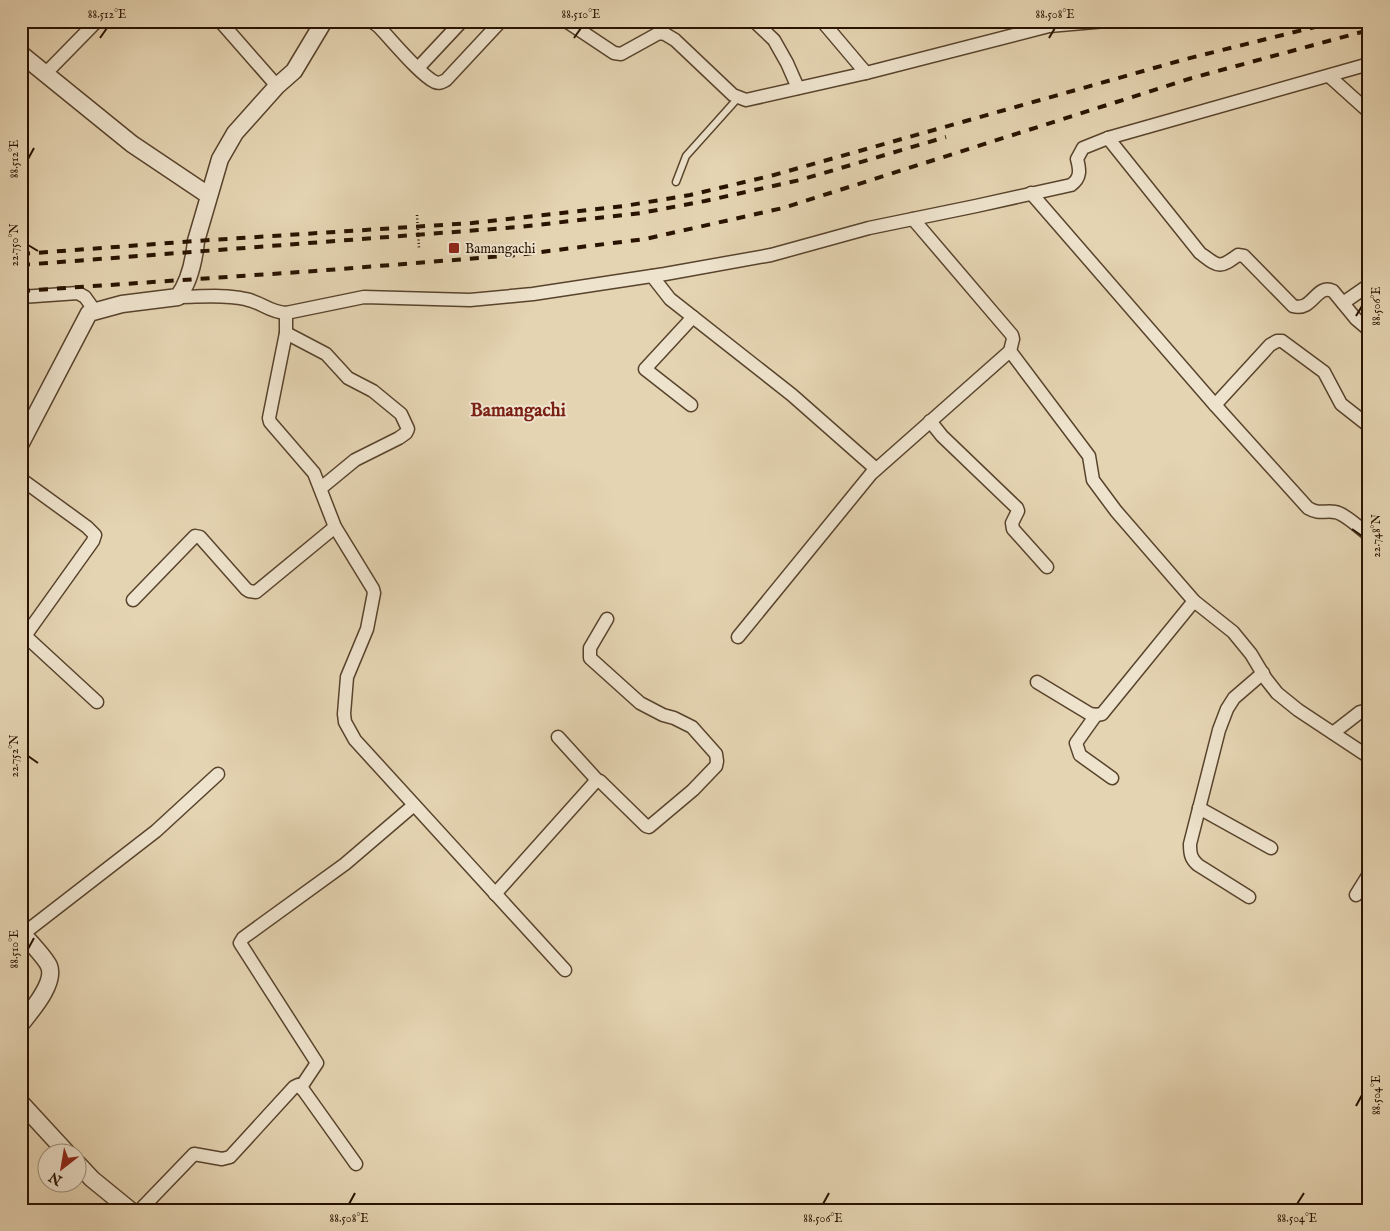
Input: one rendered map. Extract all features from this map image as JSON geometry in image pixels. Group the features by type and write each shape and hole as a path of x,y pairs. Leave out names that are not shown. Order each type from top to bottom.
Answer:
{"street":[{"path":"45,74 97,21"},
{"path":"220,21 277,86"},
{"path":"178,297 186,286 208,195 220,159 235,133 277,86 294,71 324,21"},
{"path":"418,68 462,21"},
{"path":"377,23 418,68 436,82 441,83 446,80 501,21"},
{"path":"566,21 614,53 620,54 659,33 664,34 675,40 733,95 746,100 866,73 1047,24 1106,21"},
{"path":"754,21 774,40 787,62 798,88"},
{"path":"822,21 866,73"},
{"path":"21,54 132,144 208,195"},
{"path":"23,436 89,313 95,311 122,304 178,297 237,297 256,302 275,312 286,312 364,297 470,300 533,294 771,255 869,228 1071,185 1076,182 1078,177 1080,170 1077,160 1083,148 1108,138 1369,64"},
{"path":"1328,76 1369,112"},
{"path":"1108,138 1200,253 1221,265 1227,264 1238,256 1244,256 1293,306 1300,308 1305,306 1323,290 1333,291 1356,319 1369,330"},
{"path":"1031,194 1215,405 1308,508 1316,512 1335,512 1341,514 1369,535"},
{"path":"738,637 876,469 1010,350 1013,340 1012,335 913,219"},
{"path":"652,276 670,299 792,395 876,469"},
{"path":"1343,303 1369,284"},
{"path":"21,297 78,293 84,297 95,311"},
{"path":"286,312 286,332 269,418 270,422 314,473 335,527 374,593 367,629 346,677 345,722 355,740 565,970"},
{"path":"691,405 645,370 693,317"},
{"path":"286,332 326,354 348,378 373,391 400,414 408,429 399,438 347,466 321,488"},
{"path":"1215,405 1270,345 1276,341 1282,341 1324,372 1341,404 1369,426"},
{"path":"1010,350 1089,456 1091,476 1094,483 1194,601 1233,632 1251,654 1277,693 1298,710 1369,757"},
{"path":"930,421 942,436 1017,508 1018,512 1012,523 1013,529 1047,568"},
{"path":"21,479 87,527 95,535 93,541 23,634 97,702"},
{"path":"133,600 195,536 200,537 246,589 256,592 335,527"},
{"path":"1112,778 1080,755 1076,743 1096,716 1102,714 1194,601"},
{"path":"558,737 598,781 648,827 693,790 716,766 718,761 716,754 692,727 640,703 590,658 590,648 607,619"},
{"path":"1249,897 1198,865 1190,854 1190,844 1219,730 1227,709 1234,698 1263,673"},
{"path":"1037,682 1096,716"},
{"path":"1333,734 1360,712 1369,710"},
{"path":"21,1024 42,994 51,976 49,966 22,934 156,831 218,774"},
{"path":"495,894 598,781"},
{"path":"301,1087 317,1063 240,943 243,938 345,864 414,805"},
{"path":"1199,808 1271,848"},
{"path":"1356,895 1369,874"},
{"path":"140,1210 194,1154 222,1159 230,1157 294,1087 301,1087"},
{"path":"301,1087 356,1164"},
{"path":"21,1103 59,1144"},
{"path":"88,1175 130,1210"}],"lane":[{"path":"676,182 686,156 738,98"}],"path":[{"path":"417,215 419,248"}],"railway":[{"path":"21,254 472,223 624,206 690,195 774,175 1186,59 1339,21"},
{"path":"21,291 517,255 645,239 783,208 1192,78 1369,30"},
{"path":"21,265 519,227 641,213 800,180 946,137"}],"place":[{"name":"Bamangachi","path":"454,248"}],"district":[{"name":"Bamangachi","path":"518,409"}]}
